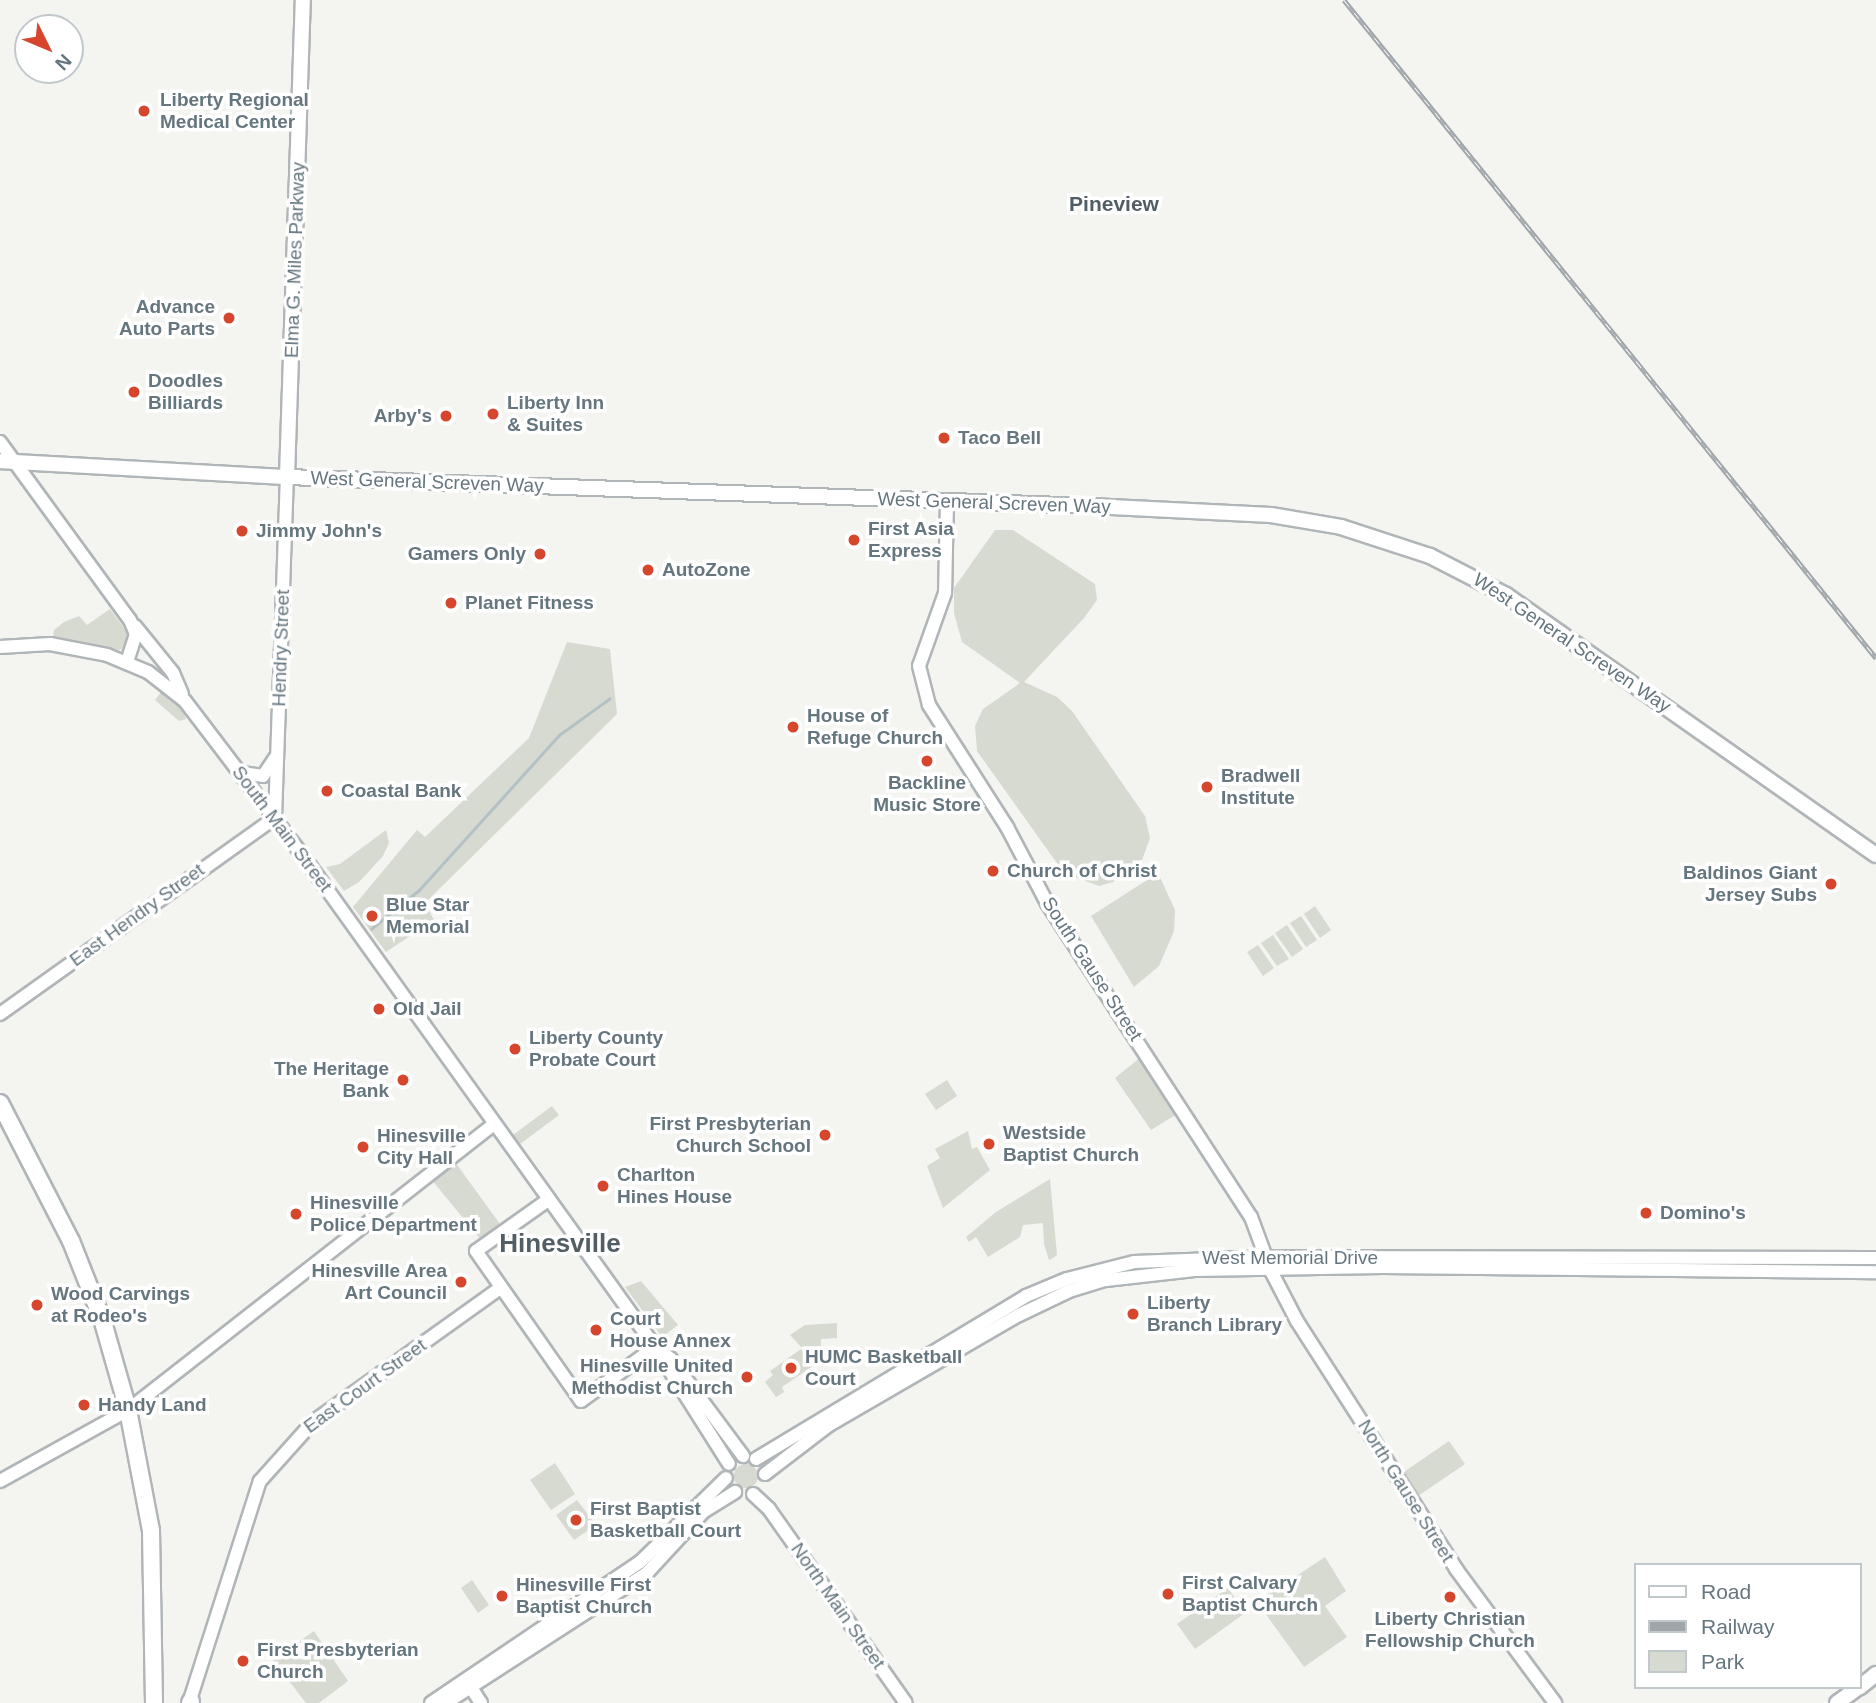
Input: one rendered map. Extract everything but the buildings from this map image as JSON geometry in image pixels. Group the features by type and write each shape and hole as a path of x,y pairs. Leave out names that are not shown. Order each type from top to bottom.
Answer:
{"highway":[{"path":"0,1103 71,1241 103,1322 128,1410 151,1531 155,1703"}],"main road":[{"name":"Elma G. Miles Parkway","path":"287,477 303,0"},
{"path":"0,442 7,462 173,673 185,701"},
{"name":"West General Screven Way","path":"7,462 287,477 1271,515 1341,527 1404,545 1473,575 1515,600 1876,855"},
{"name":"Hendry Street","path":"275,818 287,477"},
{"name":"South Gause Street","path":"947,501 946,586 922,653 924,696 1007,827 1048,903 1251,1217 1271,1271"},
{"path":"127,662 136,634 130,620"},
{"name":"South Main Street","path":"0,647 66,646 127,662 164,682 185,701 275,818 655,1347"},
{"path":"239,771 263,776 277,751"},
{"name":"East Hendry Street","path":"0,1014 275,818"},
{"path":"0,1481 128,1410 494,1124"},
{"path":"548,1200 476,1251 581,1401 655,1347"},
{"name":"West Memorial Drive","path":"750,1457 816,1419 862,1397 1043,1288 1150,1259 1876,1258"},
{"name":"West Memorial Drive","path":"765,1474 829,1425 1069,1290 1150,1273 1383,1267 1876,1272"},
{"name":"North Gause Street","path":"1271,1271 1297,1321 1456,1569 1555,1703"},
{"name":"East Court Street","path":"190,1702 260,1481 313,1422 500,1288"},
{"path":"431,1703 468,1684 647,1573 703,1512 736,1492 757,1491 765,1474 671,1359 655,1347"},
{"path":"446,1703 468,1684 648,1556 726,1478 729,1464 655,1347"},
{"path":"729,1464 750,1457"},
{"path":"726,1478 736,1492"},
{"name":"North Main Street","path":"757,1491 906,1703"},
{"path":"1862,1685 1876,1674"},
{"path":"468,1684 481,1703"},
{"path":"1837,1703 1857,1689"}],"green space":[{"path":"995,530 1013,530 1095,584 1097,600 1084,618 1024,682 1057,697 1072,711 1145,816 1150,838 1142,860 1113,882 1099,886 1064,873 977,751 975,726 983,709 1020,683 962,642 954,613 954,588"},
{"path":"110,609 130,636 122,649 114,651 53,638 54,630 64,622 79,616 87,625"},
{"path":"567,642 610,649 617,714 425,903 434,920 386,952 353,907 417,830 425,837 529,738"},
{"path":"162,691 181,705 186,719 179,721 155,700"},
{"path":"386,830 389,843 383,856 359,882 344,891 326,867 340,864"},
{"path":"1158,873 1175,910 1174,931 1159,966 1134,987 1091,916"},
{"path":"1315,906 1331,930 1320,938 1304,914"},
{"path":"1301,916 1317,940 1306,947 1290,923"},
{"path":"1287,925 1303,949 1292,957 1275,933"},
{"path":"1273,935 1289,959 1277,966 1261,943"},
{"path":"1258,945 1274,968 1263,976 1247,952"},
{"path":"1141,1057 1177,1114 1151,1130 1115,1078"},
{"path":"947,1080 957,1096 936,1110 925,1094"},
{"path":"552,1106 559,1115 520,1144 513,1135"},
{"path":"968,1131 972,1149 977,1147 990,1170 943,1208 927,1166 940,1158 935,1149"},
{"path":"455,1162 500,1224 482,1241 431,1179"},
{"path":"1050,1179 1057,1255 1049,1260 1044,1244 1043,1223 1023,1225 1020,1237 988,1257 976,1237 969,1242 966,1237 996,1212"},
{"path":"641,1281 678,1325 662,1337 625,1287"},
{"path":"837,1323 837,1338 821,1339 821,1346 801,1347 790,1335 805,1325"},
{"name":"HUMC Basketball Court","path":"801,1349 813,1366 782,1387 784,1392 776,1397 765,1382 773,1375 770,1371"},
{"path":"1449,1441 1465,1464 1418,1496 1401,1474"},
{"path":"555,1463 575,1494 551,1510 530,1480"},
{"path":"746,1464 754,1468 758,1476 754,1484 746,1488 738,1484 734,1476 738,1468"},
{"name":"First Baptist Basketball Court","path":"577,1500 596,1525 574,1540 556,1515"},
{"path":"1325,1557 1346,1591 1325,1606 1347,1637 1304,1667 1257,1602"},
{"path":"472,1580 489,1605 478,1613 461,1588"},
{"path":"1228,1588 1245,1613 1195,1649 1177,1624"},
{"path":"314,1631 348,1681 319,1703 306,1703 273,1660"}],"waterway":[{"path":"371,929 419,890 559,735 609,699"}],"railway":[{"path":"1344,0 1876,658"}],"place":[{"name":"Liberty Regional Medical Center","path":"144,111"},
{"name":"Advance Auto Parts","path":"229,318"},
{"name":"Doodles Billiards","path":"134,392"},
{"name":"Liberty Inn & Suites","path":"493,414"},
{"name":"Arby's","path":"446,416"},
{"name":"Taco Bell","path":"944,438"},
{"name":"Jimmy John's","path":"242,531"},
{"name":"First Asia Express","path":"854,540"},
{"name":"Gamers Only","path":"540,554"},
{"name":"AutoZone","path":"648,570"},
{"name":"Planet Fitness","path":"451,603"},
{"name":"House of Refuge Church","path":"793,727"},
{"name":"Backline Music Store","path":"927,761"},
{"name":"Bradwell Institute","path":"1207,787"},
{"name":"Coastal Bank","path":"327,791"},
{"name":"Church of Christ","path":"993,871"},
{"name":"Baldinos Giant Jersey Subs","path":"1831,884"},
{"name":"Blue Star Memorial","path":"372,916"},
{"name":"Old Jail","path":"379,1009"},
{"name":"Liberty County Probate Court","path":"515,1049"},
{"name":"The Heritage Bank","path":"403,1080"},
{"name":"First Presbyterian Church School","path":"825,1135"},
{"name":"Westside Baptist Church","path":"989,1144"},
{"name":"Hinesville City Hall","path":"363,1147"},
{"name":"Charlton Hines House","path":"603,1186"},
{"name":"Domino's","path":"1646,1213"},
{"name":"Hinesville Police Department","path":"296,1214"},
{"name":"Hinesville Area Art Council","path":"461,1282"},
{"name":"Wood Carvings at Rodeo's","path":"37,1305"},
{"name":"Liberty Branch Library","path":"1133,1314"},
{"name":"Court House Annex","path":"596,1330"},
{"name":"HUMC Basketball Court","path":"791,1368"},
{"name":"Hinesville United Methodist Church","path":"747,1377"},
{"name":"Handy Land","path":"84,1405"},
{"name":"First Baptist Basketball Court","path":"576,1520"},
{"name":"First Calvary Baptist Church","path":"1168,1594"},
{"name":"Hinesville First Baptist Church","path":"502,1596"},
{"name":"Liberty Christian Fellowship Church","path":"1450,1597"},
{"name":"First Presbyterian Church","path":"243,1661"}],"district":[{"name":"Pineview","path":"1114,204"},
{"name":"Hinesville","path":"560,1244"}]}
